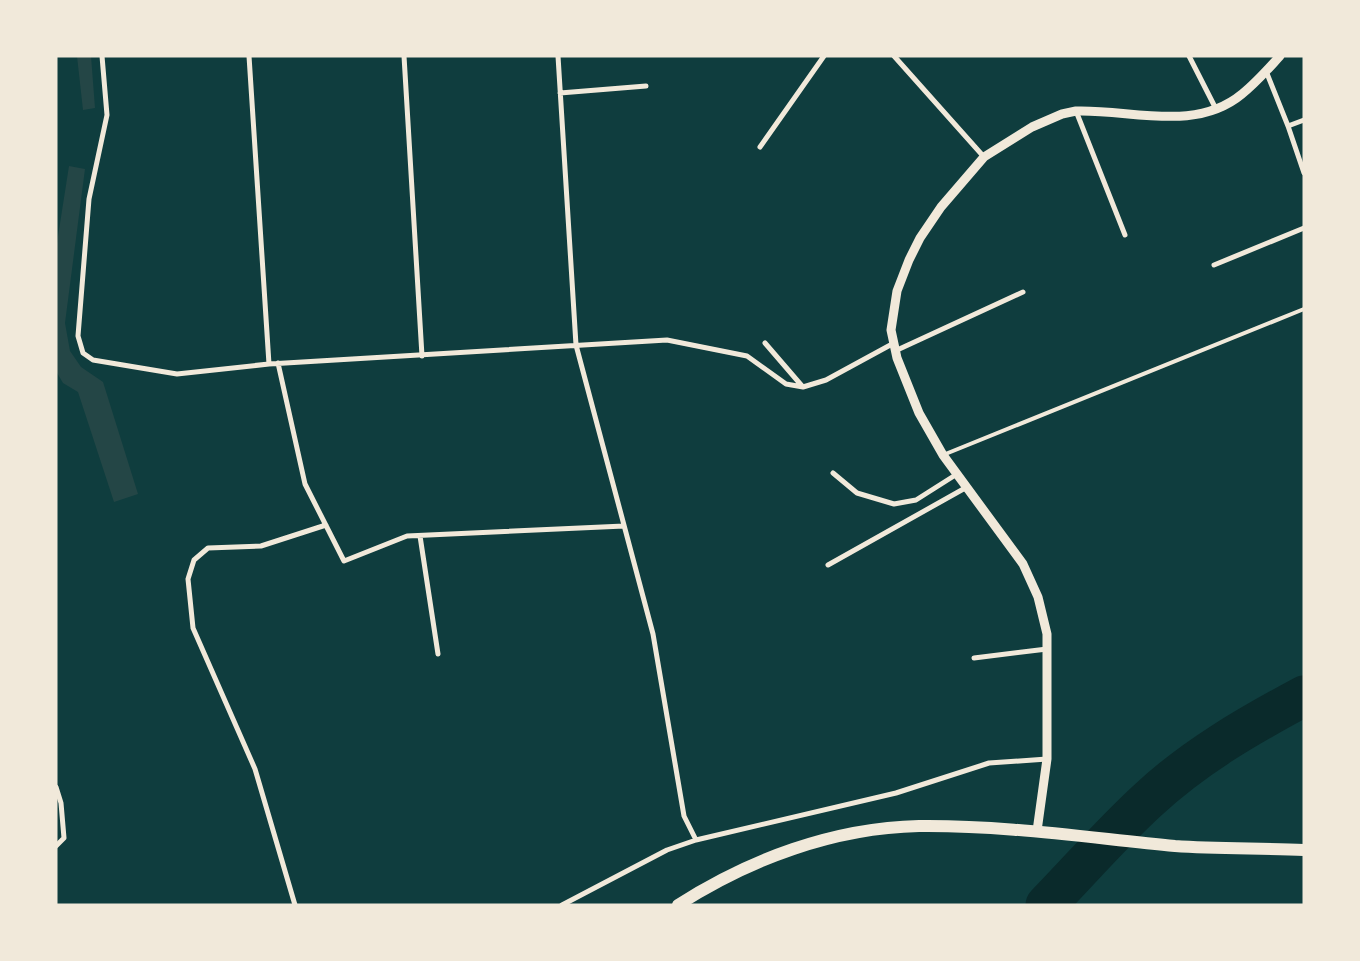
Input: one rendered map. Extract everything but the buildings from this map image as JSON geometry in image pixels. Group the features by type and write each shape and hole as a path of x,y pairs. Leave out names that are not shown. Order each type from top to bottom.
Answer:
{"main road":[{"path":"678,905 749,864 799,847 860,833 918,826 1038,831 1177,846 1304,850"}],"street":[{"path":"102,56 107,115 89,199 78,336 83,352 93,360 177,374 278,363 422,356 667,340 747,356 786,384 803,387 826,380 894,347 1023,292"},
{"path":"249,56 269,364"},
{"path":"404,56 422,356"},
{"path":"558,56 576,345 653,634 684,816 696,840"},
{"path":"760,147 824,56"},
{"path":"894,56 984,157"},
{"path":"1189,56 1216,109"},
{"path":"1038,831 1047,759 1047,634 1038,597 1023,564 943,455 919,413 894,347 890,330 897,291 920,238 942,207 984,157 1032,126 1062,114 1076,111 1187,117 1216,109 1241,95 1280,56"},
{"path":"1266,71 1304,173"},
{"path":"560,93 646,86"},
{"path":"1076,111 1125,235"},
{"path":"1288,126 1304,120"},
{"path":"1214,265 1304,228"},
{"path":"765,343 803,387"},
{"path":"278,363 305,484 344,561 407,536 624,526"},
{"path":"833,473 857,494 894,504 916,500 957,474"},
{"path":"828,565 967,487"},
{"path":"296,905 255,769 193,628 188,579 194,560 208,548 261,546 326,525"},
{"path":"420,536 438,654"},
{"path":"974,658 1047,649"},
{"path":"562,905 667,850 696,840 896,793 990,763 1047,759"},
{"path":"56,787 61,803 64,838 56,846"}],"lane":[{"path":"943,455 1304,309"}],"shaded area":[{"path":"77,56 91,56 95,108 83,110"},
{"path":"69,166 85,169 65,323 70,351 81,367 103,382 138,494 114,502 78,392 63,383 56,371 56,249"}],"waterway":[{"path":"1046,905 1122,825 1166,784 1222,743 1304,696"}]}
